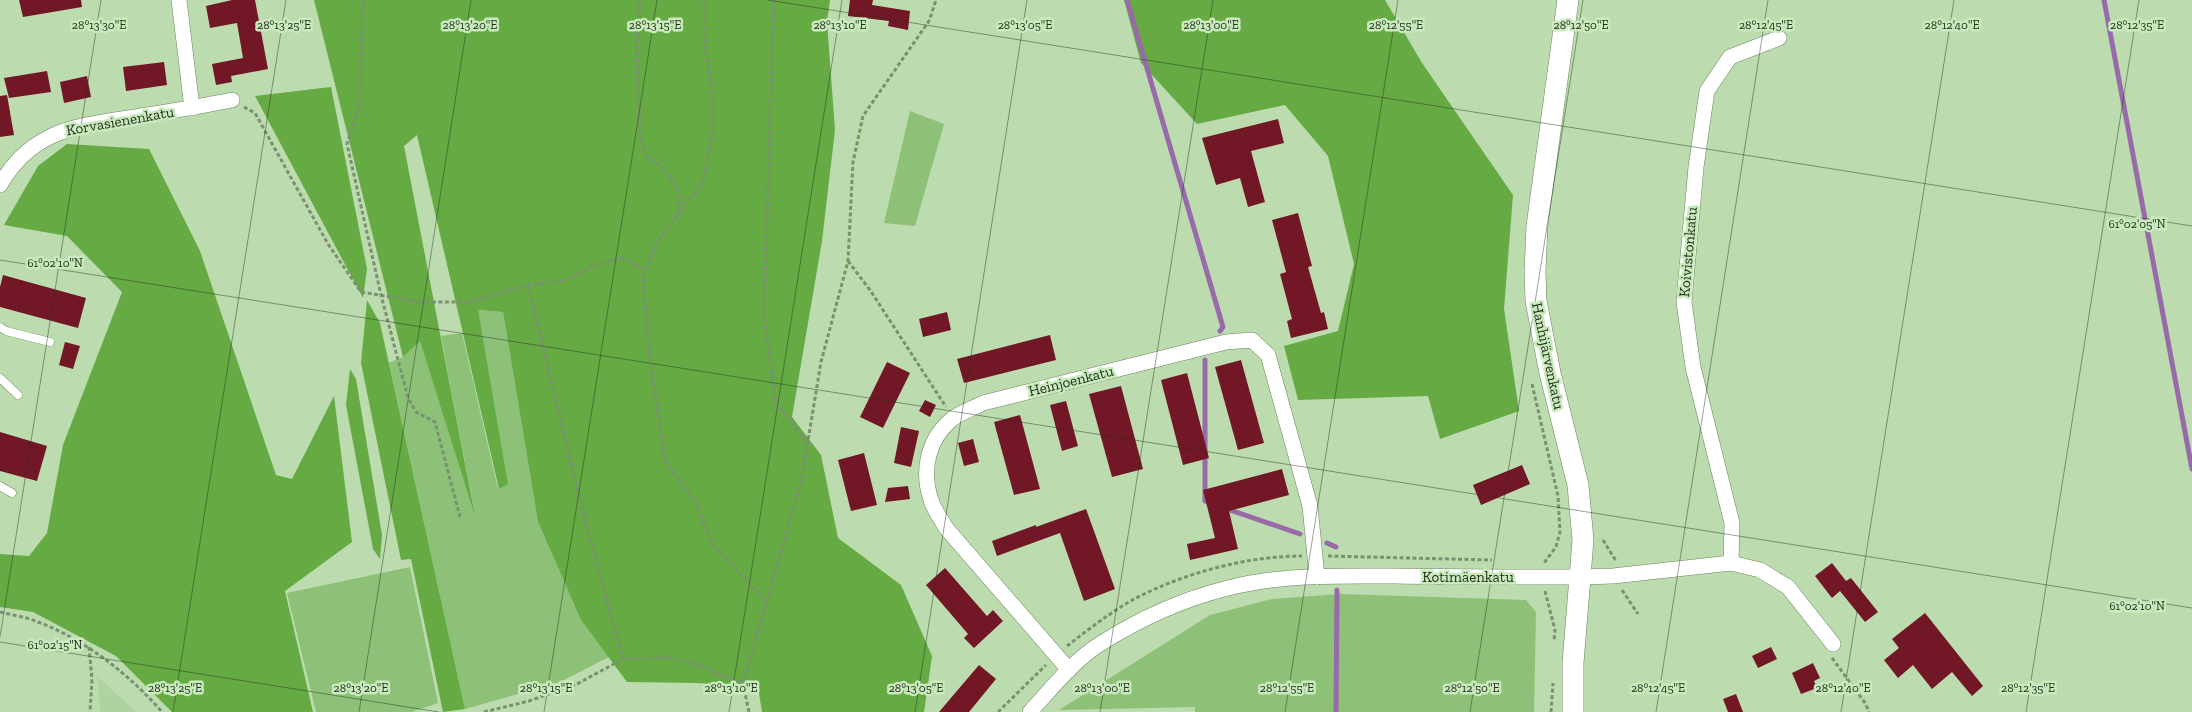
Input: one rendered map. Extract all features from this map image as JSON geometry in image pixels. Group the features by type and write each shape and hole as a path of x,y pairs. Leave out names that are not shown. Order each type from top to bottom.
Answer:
{"street":[{"path":"179,0 192,108"},
{"name":"Hanhijärvenkatu","path":"1568,0 1537,226 1536,302 1550,373 1578,485 1584,540 1573,663 1574,712"},
{"name":"Koivistonkatu","path":"1731,563 1732,523 1693,366 1684,302 1696,167 1707,92 1716,78 1730,57 1779,38"},
{"name":"Korvasienenkatu","path":"0,185 7,173 26,152 59,131 98,121 192,108 232,100"},
{"name":"Heinjoenkatu","path":"1069,670 946,528 931,501 926,472 929,452 938,434 953,418 984,403 1226,342 1252,340 1268,355 1310,506 1317,576"},
{"name":"Kotimäenkatu","path":"1030,712 1069,670 1100,644 1143,620 1189,600 1230,587 1273,580 1317,576 1580,577 1620,575 1731,563 1760,570 1788,587 1833,644"}],"lane":[{"path":"0,327 6,331 50,342"},
{"path":"0,378 18,395"},
{"path":"0,486 12,493"}],"path":[{"path":"363,0 360,103 347,144 381,295 408,398 416,412 435,422 460,518"},
{"path":"640,0 637,42 640,136 646,155 659,163 674,182 680,200 675,218"},
{"path":"704,0 705,46 712,87 713,132 703,182 656,244 643,278 650,359 665,461 696,503 712,544 767,602"},
{"path":"774,0 764,315 776,403 808,443"},
{"path":"750,712 743,684 801,483 822,362 848,261 853,162 863,116 929,21 936,0"},
{"path":"232,100 255,113 328,244 361,292 422,302 469,302 528,285 562,281 598,264 621,258 646,269"},
{"path":"848,261 870,290 953,418"},
{"path":"528,285 584,516 623,659"},
{"path":"1603,540 1638,614"},
{"path":"1542,577 1555,630 1554,648"},
{"path":"0,612 37,621 88,646 114,667 162,712"},
{"path":"1833,644 1832,660 1869,712"},
{"path":"88,646 92,680 90,712"},
{"path":"484,712 529,701 577,684 623,659 670,658 696,664 743,684"},
{"path":"1552,712 1553,675"}],"shaded area":[{"path":"910,111 944,124 915,226 884,223"},
{"path":"477,310 503,312 538,522 581,620 609,657 560,682 465,709 389,363 403,357 420,340 474,510 441,336 462,333 498,489 508,484"},
{"path":"410,567 438,703 412,712 316,712 287,593"},
{"path":"1340,594 1526,600 1536,612 1534,712 1195,712 1195,707 1059,710 1210,615 1272,599"},
{"path":"97,676 136,712 100,712"}],"green space":[{"path":"314,0 830,0 827,22 835,130 822,241 792,417 821,455 838,538 901,585 932,656 924,712 762,712 758,687 698,683 627,682 581,620 538,522 503,312 478,310 508,484 499,489 417,135 404,146 475,516 420,341 403,357"},
{"path":"1124,0 1385,0 1422,63 1513,195 1504,309 1519,411 1440,439 1428,396 1298,400 1284,346 1338,331 1354,264 1328,156 1285,105 1197,124 1141,63"},
{"path":"331,87 367,269 363,298 255,96"},
{"path":"67,144 149,149 200,251 276,475 292,479 334,396 352,542 285,591 313,712 172,712 116,656 33,612 0,607 0,554 29,556 47,533 63,445 122,292 67,236 4,225 38,166"},
{"path":"367,300 380,323 465,709 443,712 411,559 401,560 361,363"},
{"path":"350,369 356,379 382,535 380,559 373,549 346,405"}],"building":[{"path":"19,0 81,0 82,7 23,17"},
{"path":"232,0 255,0 268,69 231,76 232,82 216,85 212,64 243,58 237,23 210,28 206,6"},
{"path":"850,0 873,0 872,5 910,11 908,30 888,26 889,21 848,16"},
{"path":"164,62 167,85 126,91 123,67"},
{"path":"47,71 51,92 9,98 4,78"},
{"path":"87,76 91,97 64,103 60,82"},
{"path":"7,95 14,135 0,137 0,96"},
{"path":"1278,119 1284,143 1251,151 1265,202 1248,207 1240,178 1216,185 1202,138"},
{"path":"1298,213 1312,266 1308,267 1321,313 1324,312 1328,329 1291,338 1287,321 1292,319 1280,274 1286,272 1272,220"},
{"path":"3,275 86,298 78,328 0,307 0,287"},
{"path":"947,312 951,330 923,337 919,319"},
{"path":"1050,335 1056,360 964,383 957,359"},
{"path":"65,342 80,346 73,369 59,365"},
{"path":"1241,360 1264,443 1238,450 1215,367"},
{"path":"887,362 910,373 883,428 860,417"},
{"path":"1187,373 1209,458 1183,465 1161,380"},
{"path":"1121,386 1143,469 1112,477 1089,394"},
{"path":"925,400 936,405 930,417 919,411"},
{"path":"1066,401 1078,446 1062,451 1050,405"},
{"path":"1020,415 1040,489 1014,495 994,422"},
{"path":"901,427 919,431 911,467 894,463"},
{"path":"0,432 47,446 37,481 0,471"},
{"path":"973,439 979,462 964,466 958,443"},
{"path":"864,453 877,505 851,511 838,460"},
{"path":"1522,465 1530,484 1481,505 1473,485"},
{"path":"1282,469 1289,495 1229,511 1238,549 1190,560 1187,544 1215,538 1203,490"},
{"path":"908,486 910,499 885,502 888,488"},
{"path":"1086,509 1115,589 1084,601 1060,533 997,556 992,541"},
{"path":"1832,563 1846,581 1851,578 1878,612 1865,622 1840,591 1832,598 1815,576"},
{"path":"945,568 987,616 993,610 1003,621 974,648 964,638 968,634 926,585"},
{"path":"1925,613 1983,686 1972,696 1952,672 1932,689 1913,665 1898,678 1884,660 1899,648 1892,639"},
{"path":"1771,647 1777,659 1758,668 1752,656"},
{"path":"1813,663 1820,678 1814,681 1817,688 1801,694 1792,673"},
{"path":"979,665 996,679 969,712 939,712"},
{"path":"1736,694 1743,712 1728,712 1723,699"}],"waterway":[{"path":"1127,0 1223,327 1220,331"},
{"path":"2104,0 2192,469"},
{"path":"1205,360 1205,501 1212,504"},
{"path":"1227,509 1300,534"},
{"path":"1327,543 1336,547"},
{"path":"1336,712 1337,590"}]}
